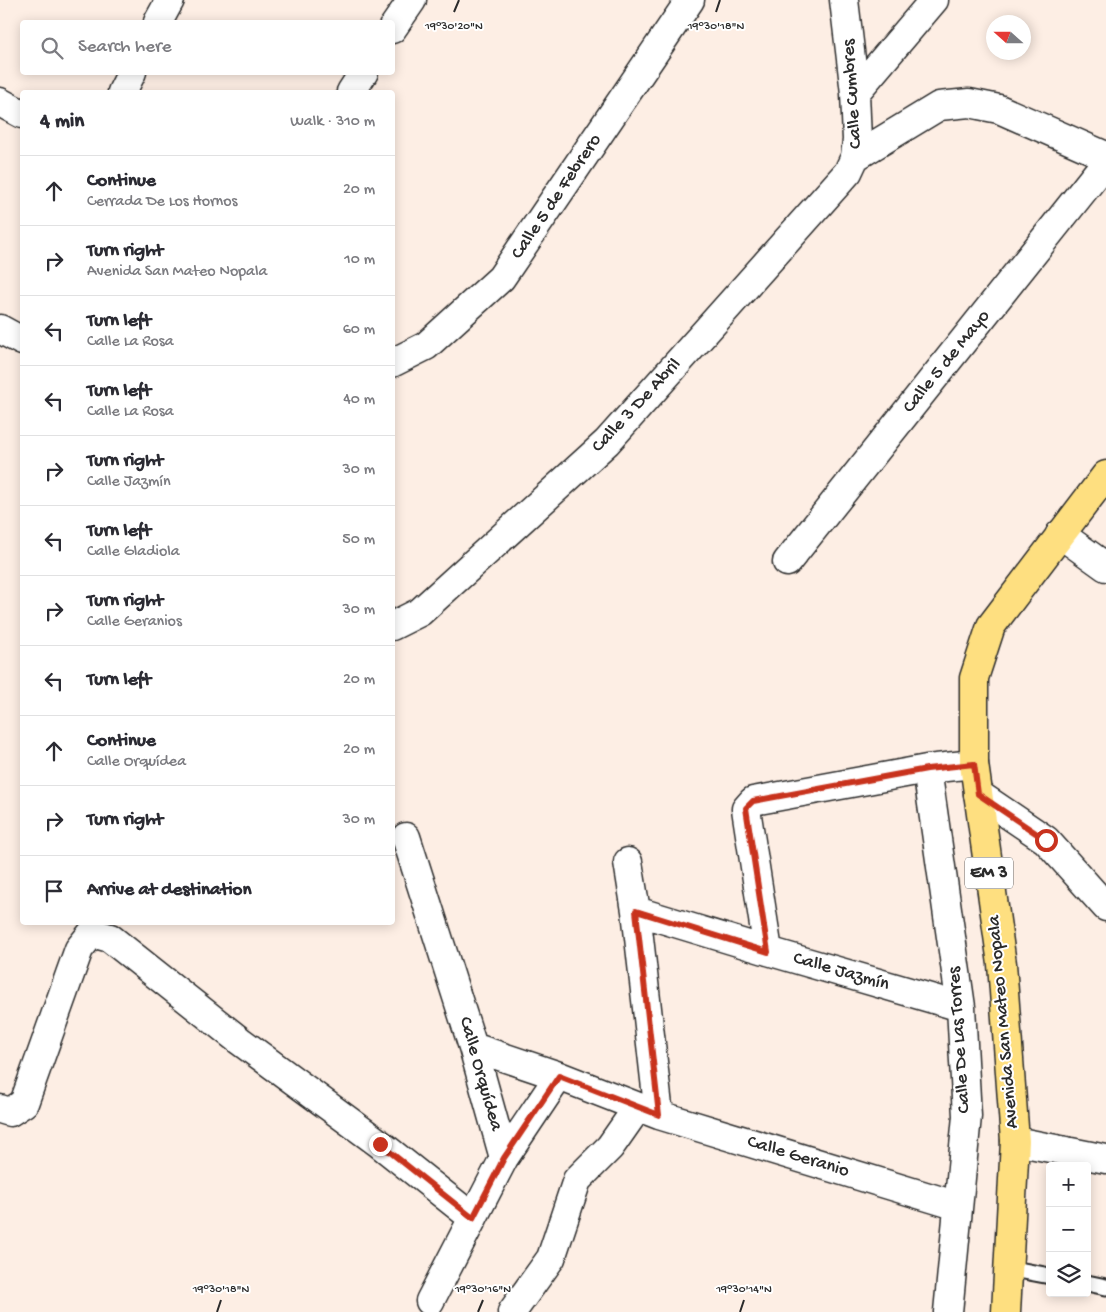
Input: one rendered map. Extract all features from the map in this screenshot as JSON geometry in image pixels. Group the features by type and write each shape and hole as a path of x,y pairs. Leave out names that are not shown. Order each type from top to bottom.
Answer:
{"main road":[{"name":"Avenida San Mateo Nopala","path":"1006,1312 1015,1141 1002,964 974,764 974,678 991,626 1106,474"}],"street":[{"path":"159,20 170,0"},
{"path":"395,25 412,0"},
{"name":"Calle 5 de Febrero","path":"395,362 426,346 501,278 690,0"},
{"name":"Calle Cumbres","path":"844,0 855,93 857,140 855,157"},
{"path":"855,93 934,0"},
{"path":"123,90 130,75"},
{"path":"352,90 362,75"},
{"path":"0,102 20,113"},
{"name":"Calle Cumbres","path":"855,157 939,106 969,103 999,109 1106,156"},
{"name":"Calle 3 De Abril","path":"395,624 420,612 607,442 839,183 848,172 855,157"},
{"name":"Calle 5 de Mayo","path":"788,562 1106,162"},
{"path":"0,329 20,339"},
{"path":"1060,534 1106,567"},
{"path":"768,952 746,808 753,801 927,769 974,764"},
{"name":"Calle De Las Torres","path":"927,769 961,1007 967,1116 948,1312"},
{"path":"978,794 1046,840 1106,907"},
{"name":"Calle Orquídea","path":"406,837 472,1047 504,1158"},
{"path":"512,1312 551,1258 577,1180 648,1111 636,911 628,862"},
{"name":"Calle Jazmín","path":"636,911 768,952 961,1007"},
{"path":"0,1109 10,1112 24,1103 79,949 92,933 110,938 240,1041 380,1144 473,1218"},
{"name":"Calle Geranio","path":"472,1047 559,1076 648,1111 958,1206"},
{"path":"430,1301 504,1158 559,1076"},
{"path":"1015,1141 1106,1160"}],"lane":[{"path":"1008,1268 1046,1275"},
{"path":"1091,1285 1106,1287"}],"route":[{"path":"380,1144 473,1218 504,1158 559,1076 659,1115 636,911 768,952 746,808 753,801 927,769 974,764 978,794 1046,840"}]}
